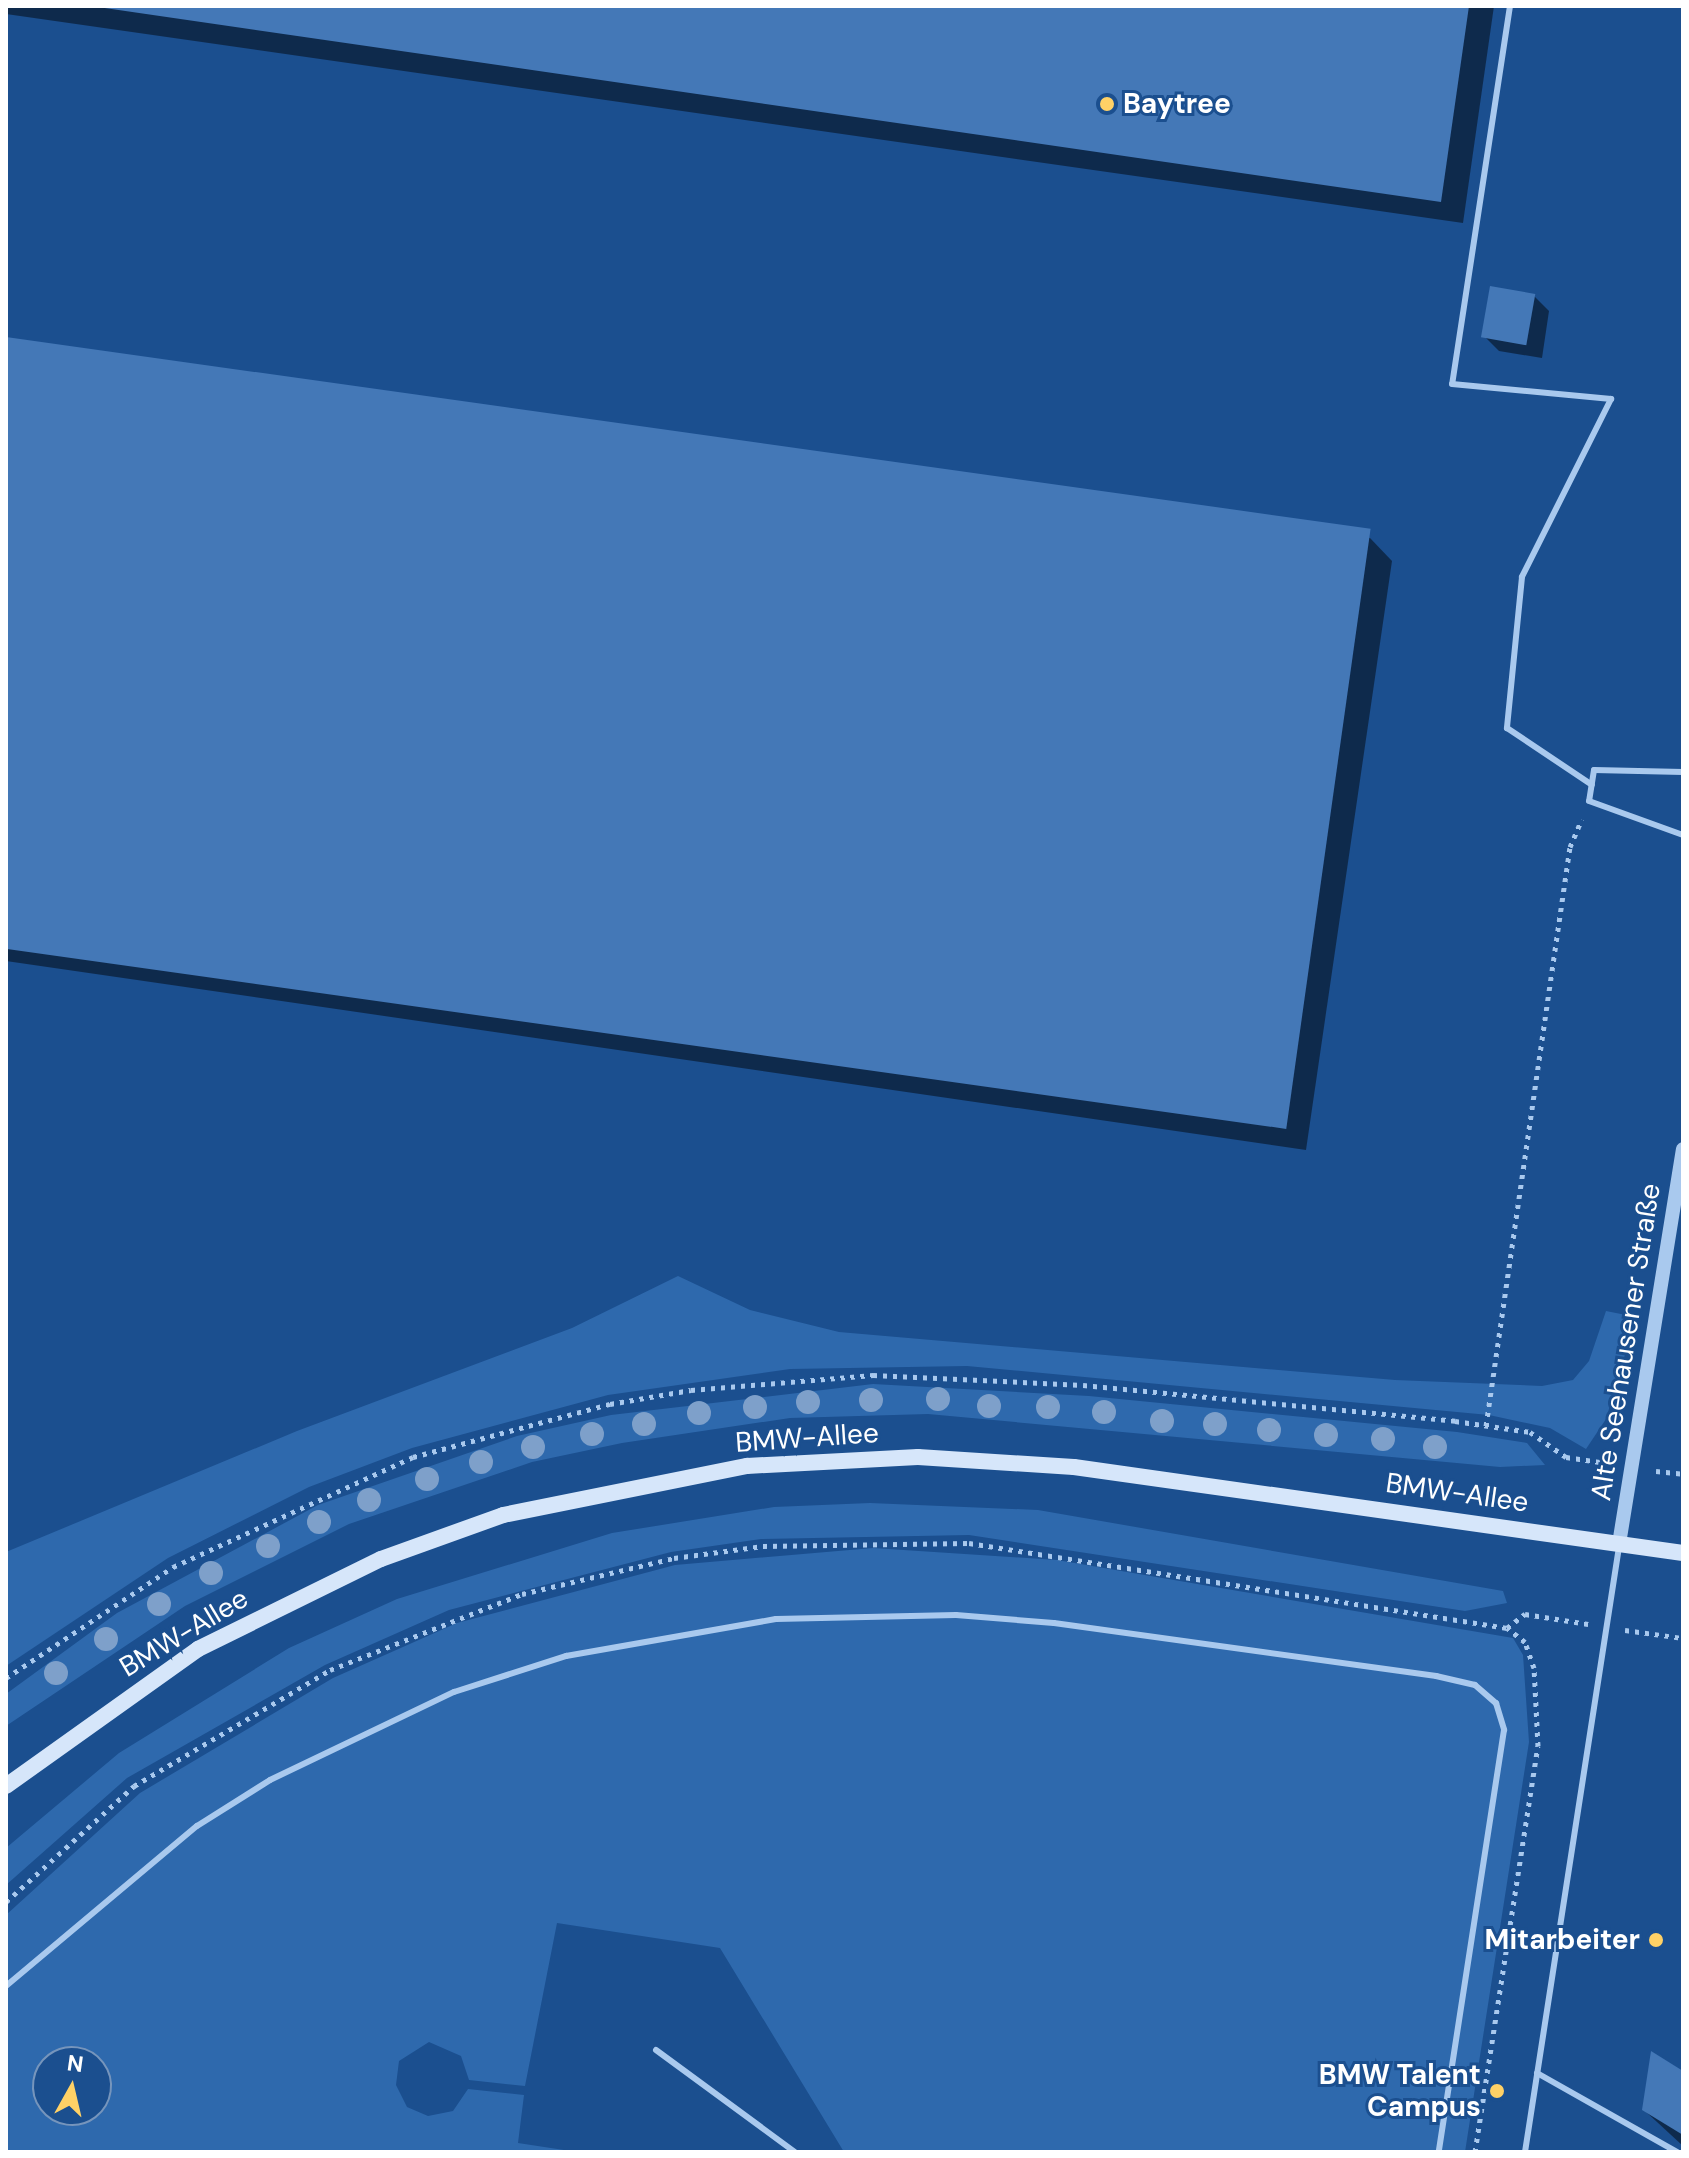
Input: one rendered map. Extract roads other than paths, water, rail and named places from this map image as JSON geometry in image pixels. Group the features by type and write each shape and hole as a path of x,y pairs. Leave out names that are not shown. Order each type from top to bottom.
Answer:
{"main road":[{"name":"BMW-Allee","path":"6,1786 198,1649 381,1559 503,1515 747,1466 918,1457 1074,1467 1683,1553"}],"street":[{"name":"Alte Seehausener Straße","path":"1619,1544 1683,1149"}],"lane":[{"path":"1510,6 1452,384 1611,399 1522,577 1507,728 1592,785"},
{"path":"1683,772 1594,770 1589,801 1683,835"},
{"path":"1525,2152 1619,1544"},
{"path":"6,1986 197,1826 270,1780 454,1692 566,1656 762,1620 941,1614 1054,1623 1436,1676 1475,1685 1496,1703 1504,1730 1439,2152"},
{"path":"656,2050 795,2152"},
{"path":"1537,2073 1677,2152"}],"place":[{"name":"Baytree","path":"1107,104"},
{"name":"Mitarbeiter","path":"1656,1940"},
{"name":"BMW Talent Campus","path":"1497,2091"}]}
